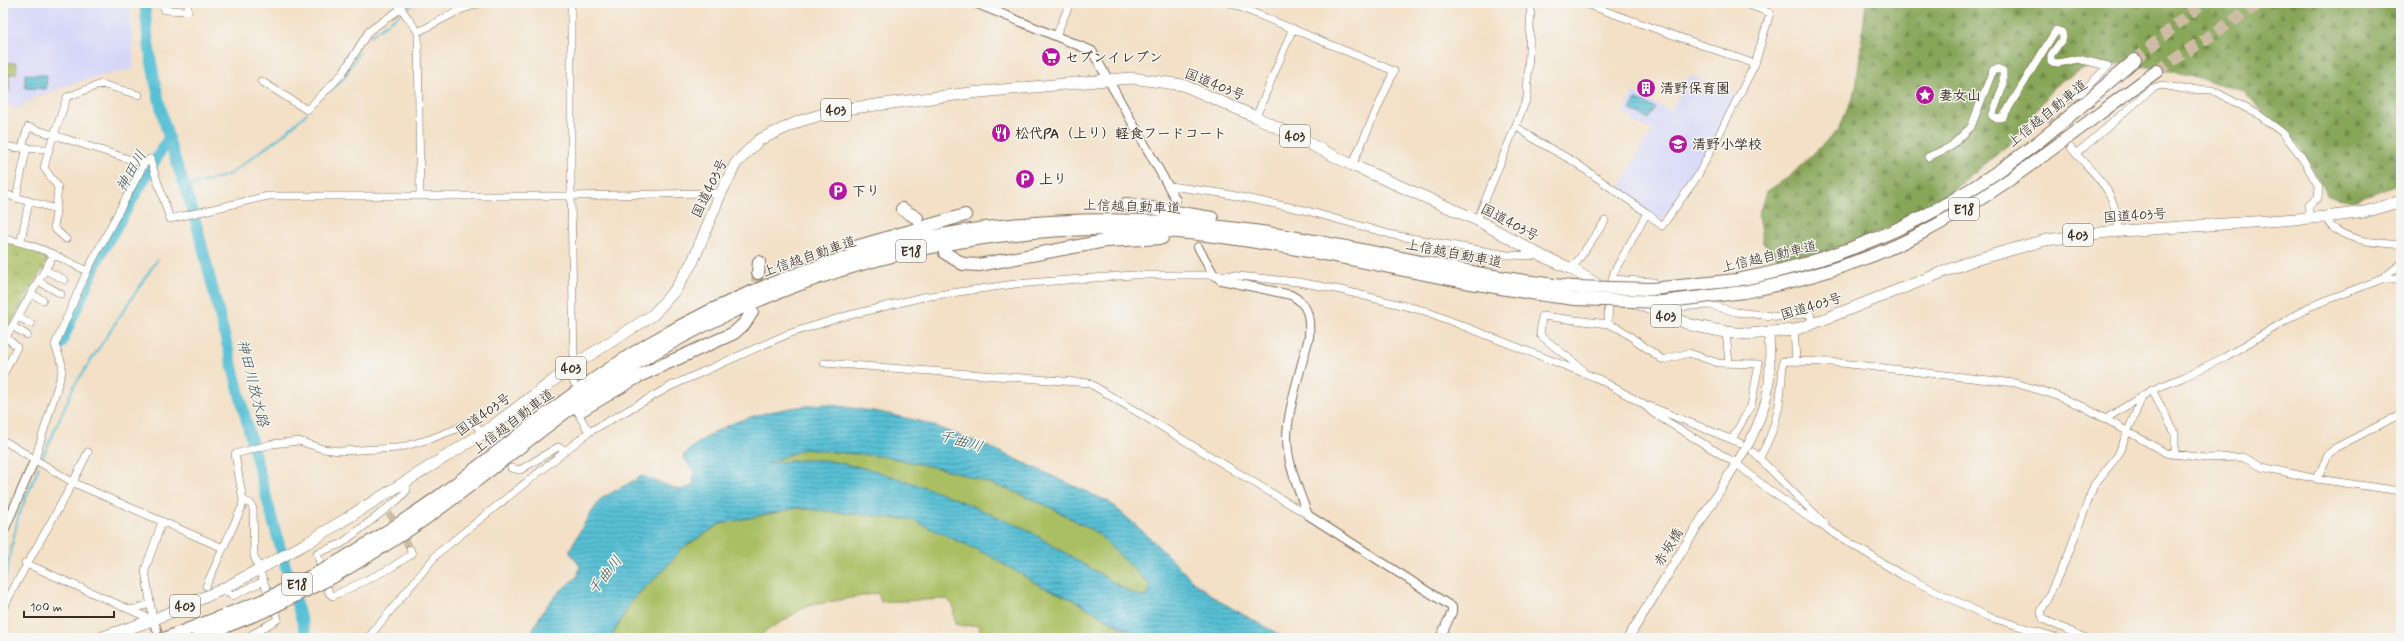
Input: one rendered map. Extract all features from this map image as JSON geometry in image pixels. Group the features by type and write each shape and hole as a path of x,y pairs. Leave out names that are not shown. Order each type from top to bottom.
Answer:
{"highway":[{"name":"上信越自動車道","path":"330,572 416,512 570,396 621,361 678,327 736,298 805,271 891,245 981,228 1048,220 1116,219 1185,222 1270,233 1480,274 1573,286 1652,289 1737,280 1794,268 1831,257 1882,237 1936,211 1998,172 2031,147 2135,60"},
{"name":"上信越自動車道","path":"197,638 393,540 453,498 581,401 654,353 743,307 806,281 857,265 954,243 1049,231 1150,230 1219,236 1285,246 1475,285 1575,299 1661,302 1744,292 1799,280 1859,261 1914,237 1944,221 2022,171 2157,71"},
{"name":"国道403号","path":"100,638 159,630 223,589 307,543 408,482 482,434 574,365 653,315 675,290 693,261 720,195 736,163 758,140 800,121 837,110 970,93 1132,78 1183,85 1256,117 1352,165 1477,220 1542,256 1572,269 1609,292 1691,325 1726,332 1769,333 1794,330 1971,261 2006,250 2069,236 2119,231 2326,217 2365,212 2401,202"},
{"path":"1126,204 1284,231 1363,250"},
{"path":"902,209 917,218"},
{"path":"736,298 780,277 847,250 965,214"},
{"path":"945,253 963,264 979,265 1081,245 1130,239 1186,238 1285,246"},
{"path":"453,498 558,425 613,391 664,364 734,332 745,324 752,312"},
{"name":"上信越自動車道","path":"159,630 265,605"}],"main road":[{"name":"赤坂橋","path":"1628,638 1735,467 1763,416 1769,393 1771,362 1769,333"}],"street":[{"path":"162,3 165,10 188,11 188,3"},
{"path":"418,32 460,10 481,3"},
{"path":"571,3 571,196 574,365 570,373 574,383"},
{"path":"974,3 1092,51 1102,66 1107,80 1170,186 1176,200"},
{"path":"1056,36 1070,3"},
{"path":"1230,3 1394,71 1352,165"},
{"path":"1477,220 1517,127 1527,98 1531,3"},
{"path":"1583,3 1754,64"},
{"path":"1517,127 1537,142 1573,161 1647,213 1662,226 1697,177 1754,64 1770,13 1744,3"},
{"path":"261,81 307,110 342,74 369,31 400,5 418,32 420,196"},
{"path":"1256,117 1293,28"},
{"path":"1928,157 1950,147 1971,127 1993,70 1998,68 2003,70 2004,77 1992,116 1997,119 2003,117 2056,30 2062,32 2063,38 2051,55 2051,62 2058,63 2078,60 2108,66 2081,93 2052,108 2048,116"},
{"path":"66,239 54,228 58,186 44,168 67,97 101,84 139,95"},
{"path":"2119,231 2112,196 2100,178 2074,151 2153,88 2162,85 2183,89 2212,90 2259,114 2283,133 2301,156 2319,187 2318,198 2309,204 2309,218"},
{"path":"16,198 28,127 144,164"},
{"path":"3,145 11,148 24,147 49,149"},
{"path":"3,533 34,459 62,372 62,364 55,345 87,271 144,164 150,159 170,219 268,196 571,196 705,193 720,195"},
{"path":"1170,186 1304,210 1393,235 1507,255 1542,256"},
{"path":"3,193 56,209"},
{"path":"20,241 29,201"},
{"path":"1608,324 1609,292 1614,272 1647,213"},
{"path":"2326,217 2334,229 2348,235 2375,242 2401,245"},
{"path":"1572,269 1605,221"},
{"path":"3,239 20,241 54,254 87,271"},
{"path":"1198,247 1214,275 1221,280 1291,296 1301,300 1306,308 1310,324 1309,337 1289,419 1287,439 1289,454 1308,515"},
{"path":"3,375 17,347 6,336 54,254"},
{"path":"2107,418 2152,390 2215,362 2309,307 2382,279 2401,264"},
{"path":"45,270 65,280"},
{"path":"368,638 438,553 589,432 672,386 724,361 788,334 842,317 923,297 1015,284 1133,275 1249,276 1299,282 1392,302 1425,311 1599,379"},
{"path":"1612,279 1654,282 1674,307 1710,305 1736,312 1781,317 1810,313 1812,324"},
{"path":"2382,279 2401,279"},
{"path":"38,281 61,294"},
{"path":"31,294 43,300"},
{"path":"1732,439 1752,406 1759,364 1718,363 1689,352 1663,360 1620,330 1608,324 1542,316 1540,335 1575,364 1643,404 1732,439 1740,442"},
{"path":"18,317 31,324"},
{"path":"12,326 28,335"},
{"path":"1794,330 1796,361"},
{"path":"1726,332 1729,363"},
{"path":"1760,457 1776,425 1781,401 1783,361 1796,361 1870,366 2015,383 2049,393 2107,418 2166,453 2205,458 2242,457 2262,467 2317,479 2401,491"},
{"path":"824,363 1089,383 1308,515 1367,555 1452,607 1452,612 1441,636"},
{"path":"2152,390 2175,433 2175,455"},
{"path":"2085,638 2043,619 2041,612 2068,555 2094,485 2118,455 2142,397"},
{"path":"1643,404 1653,413 1833,531 1858,550 1902,575 1966,608 2058,638"},
{"path":"2317,479 2328,455 2335,448 2401,414"},
{"path":"580,417 589,432"},
{"path":"206,586 242,507 243,500 235,454 272,444 299,441 323,449 348,451 398,448 430,439 456,429 465,423 474,422 482,434 491,443"},
{"path":"4,443 74,483 223,548"},
{"path":"511,468 520,470 558,447 565,450"},
{"path":"3,609 26,564 74,483 88,452"},
{"path":"1753,452 1760,457 1833,531"},
{"path":"408,482 407,490 387,511 341,544 318,553 330,593 334,596 389,569 412,554 410,549"},
{"path":"243,500 251,504 253,509 254,556 263,568 264,581 278,618 246,638"},
{"path":"159,630 150,604 145,570 162,522"},
{"path":"26,564 131,610 159,630"},
{"path":"223,589 232,596 264,581"},
{"path":"131,610 150,604"}],"shaded area":[{"path":"13,3 130,3 134,69 83,80 34,98 14,111 12,106 3,102 3,14 6,14"},
{"name":"清野小学校","path":"1690,75 1734,96 1696,176 1661,221 1618,192 1646,139 1654,131 1636,123 1624,112 1633,93 1671,111"}],"green space":[{"path":"1866,3 2401,3 2401,184 2353,201 2329,196 2295,140 2263,113 2243,91 2189,75 2132,64 2094,64 2059,82 2009,144 1943,199 1898,224 1808,258 1777,258 1763,243 1758,216 1766,192 1789,177 1839,129 1856,89"},
{"path":"3,63 17,63 16,74 9,74 9,91 3,91"},
{"path":"3,241 51,254 3,336"},
{"path":"803,449 888,457 955,472 1013,491 1054,509 1097,533 1149,584 1150,591 1145,597 1131,593 1024,528 873,470 825,460 800,460 765,464"},
{"path":"797,508 913,520 988,555 1041,586 1074,600 1117,625 1147,638 981,638 979,625 960,626 955,624 953,605 947,599 881,602 878,593 807,606 763,633 760,638 611,638 632,600 665,569 681,549 720,524"}],"water":[{"path":"25,74 47,75 46,89 25,88"},
{"path":"1636,99 1655,108 1649,119 1630,110"},
{"name":"千曲川","path":"825,404 879,412 923,422 987,446 1109,502 1147,535 1195,583 1221,602 1285,638 1147,638 1117,625 1074,600 1041,586 988,555 913,520 797,508 720,524 681,549 665,569 632,600 611,638 529,638 539,618 549,603 561,590 578,576 580,566 569,551 588,517 602,498 642,476 680,490 693,486 694,473 683,456 698,443 731,424 767,413","holes":["803,449 888,457 955,472 1013,491 1054,509 1097,533 1149,584 1150,592 1145,597 1131,593 1024,528 942,493 873,470 825,460 800,460 767,464"]}],"waterway":[{"name":"神田川放水路","path":"145,3 150,54 164,120 195,218 263,486 307,638"},
{"path":"408,8 416,3"},
{"path":"370,36 400,14"},
{"path":"329,92 345,77 360,51"},
{"path":"185,187 228,175 283,135 307,113"},
{"name":"神田川","path":"61,344 99,257 169,137"},
{"name":"神田川放水路","path":"193,230 197,226"},
{"path":"42,459 74,386 157,260"},
{"path":"3,588 18,517 39,467"}],"tunnel":[{"path":"2135,60 2202,3"},
{"path":"2157,71 2260,3"},
{"path":"2048,116 2067,142"},
{"path":"755,300 758,273"},
{"path":"389,513 410,549"},
{"path":"157,630 159,638"}],"place":[{"name":"セブンイレブン","path":"1051,57"},
{"name":"清野保育園","path":"1646,88"},
{"name":"妻女山","path":"1925,95"},
{"name":"松代PA（上り）軽食フードコート","path":"1001,133"},
{"name":"清野小学校","path":"1678,144"},
{"name":"上り","path":"1025,179"},
{"name":"下り","path":"838,191"}]}
